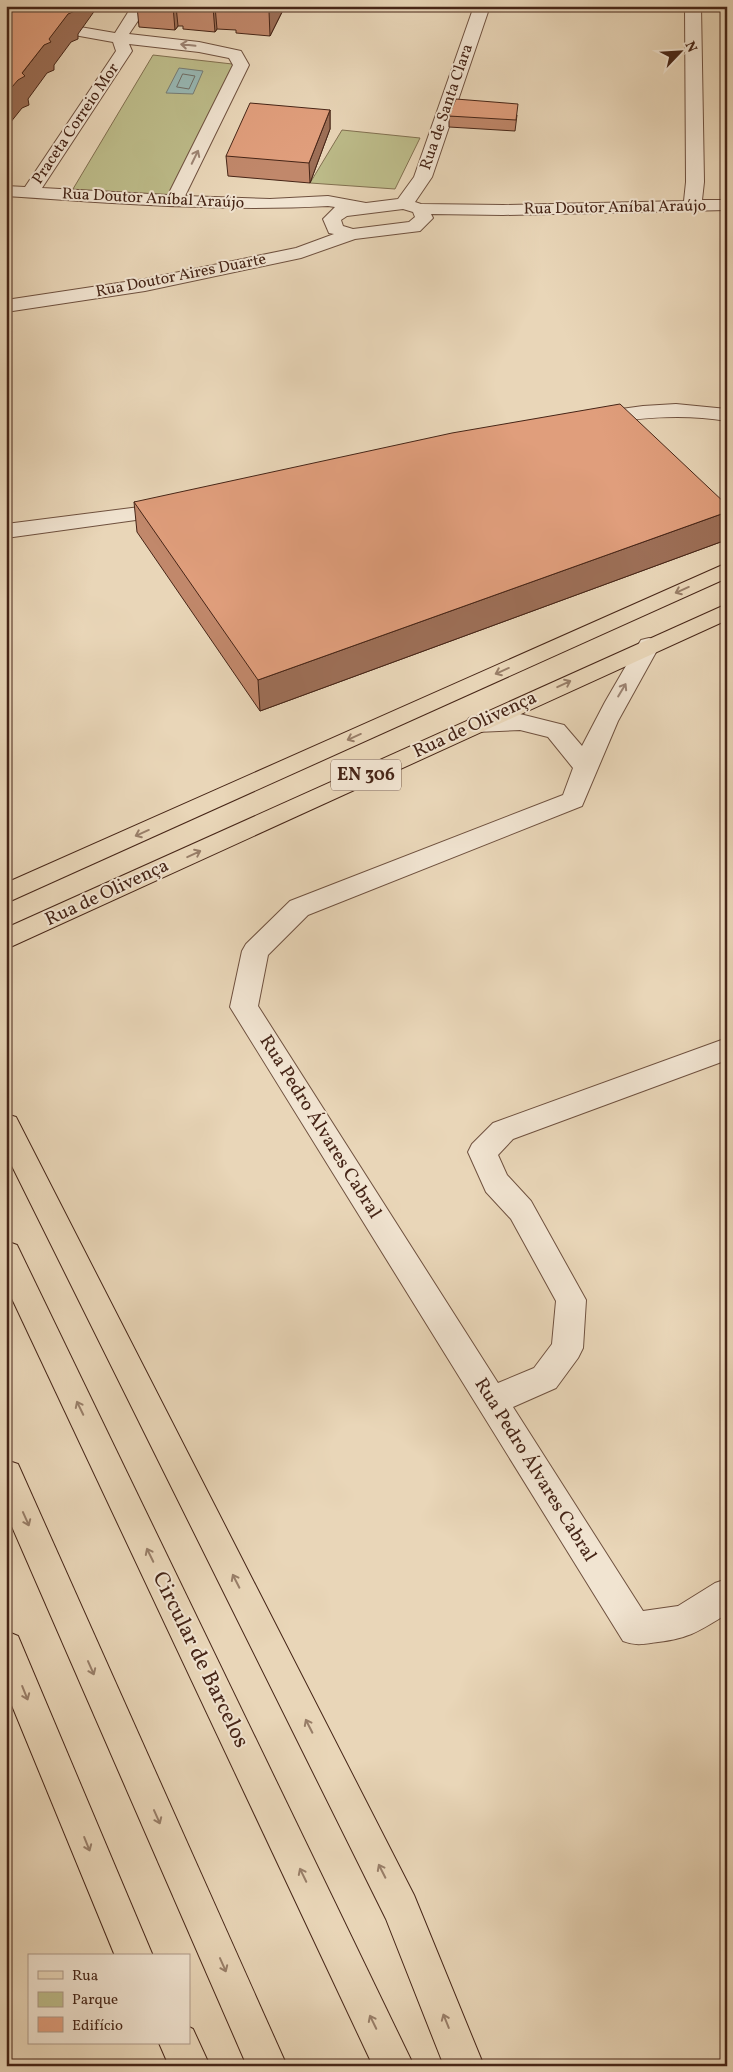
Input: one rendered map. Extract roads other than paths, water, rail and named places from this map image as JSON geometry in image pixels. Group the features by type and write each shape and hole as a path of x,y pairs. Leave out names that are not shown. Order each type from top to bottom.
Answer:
{"main road":[{"name":"Rua de Olivença","path":"6,894 727,570"},
{"name":"Rua de Olivença","path":"6,940 727,611"},
{"path":"6,1125 401,1908 464,2066"},
{"name":"Circular de Barcelos","path":"6,1254 394,2066"},
{"path":"6,1475 267,2066"},
{"path":"6,1648 133,1954"},
{"path":"179,2044 190,2066"}],"street":[{"path":"80,32 119,38 140,6"},
{"name":"Rua de Santa Clara","path":"416,210 423,177 482,6"},
{"path":"692,206 694,182 693,6"},
{"name":"Praceta Correio Mor","path":"30,193 124,52 119,38 199,47 235,54 241,64 174,201"},
{"name":"Rua Doutor Aníbal Araújo","path":"6,190 174,201 270,204 328,202 373,208 416,210 727,205"},
{"name":"Rua Doutor Aníbal Araújo","path":"270,204 332,219"},
{"name":"Rua Doutor Aníbal Araújo","path":"332,219 342,211 373,208"},
{"name":"Rua Doutor Aníbal Araújo","path":"332,219 335,229 352,234 414,226 416,210"},
{"name":"Rua Doutor Aires Duarte","path":"6,306 145,285 301,253 352,234"},
{"path":"573,422 666,410 727,408"},
{"path":"705,410 727,415"},
{"path":"6,531 159,511 188,504"},
{"name":"Rua Pedro Álvares Cabral","path":"650,645 613,706 584,765 572,800 299,908 255,951 244,1007 635,1629 683,1622 727,1595"},
{"path":"477,724 520,722 556,731 584,765"},
{"path":"492,1401 545,1378 567,1348 571,1300 521,1210 496,1183 482,1152 503,1131 727,1048"}],"water":[{"path":"179,68 203,71 193,94 166,93"}]}
